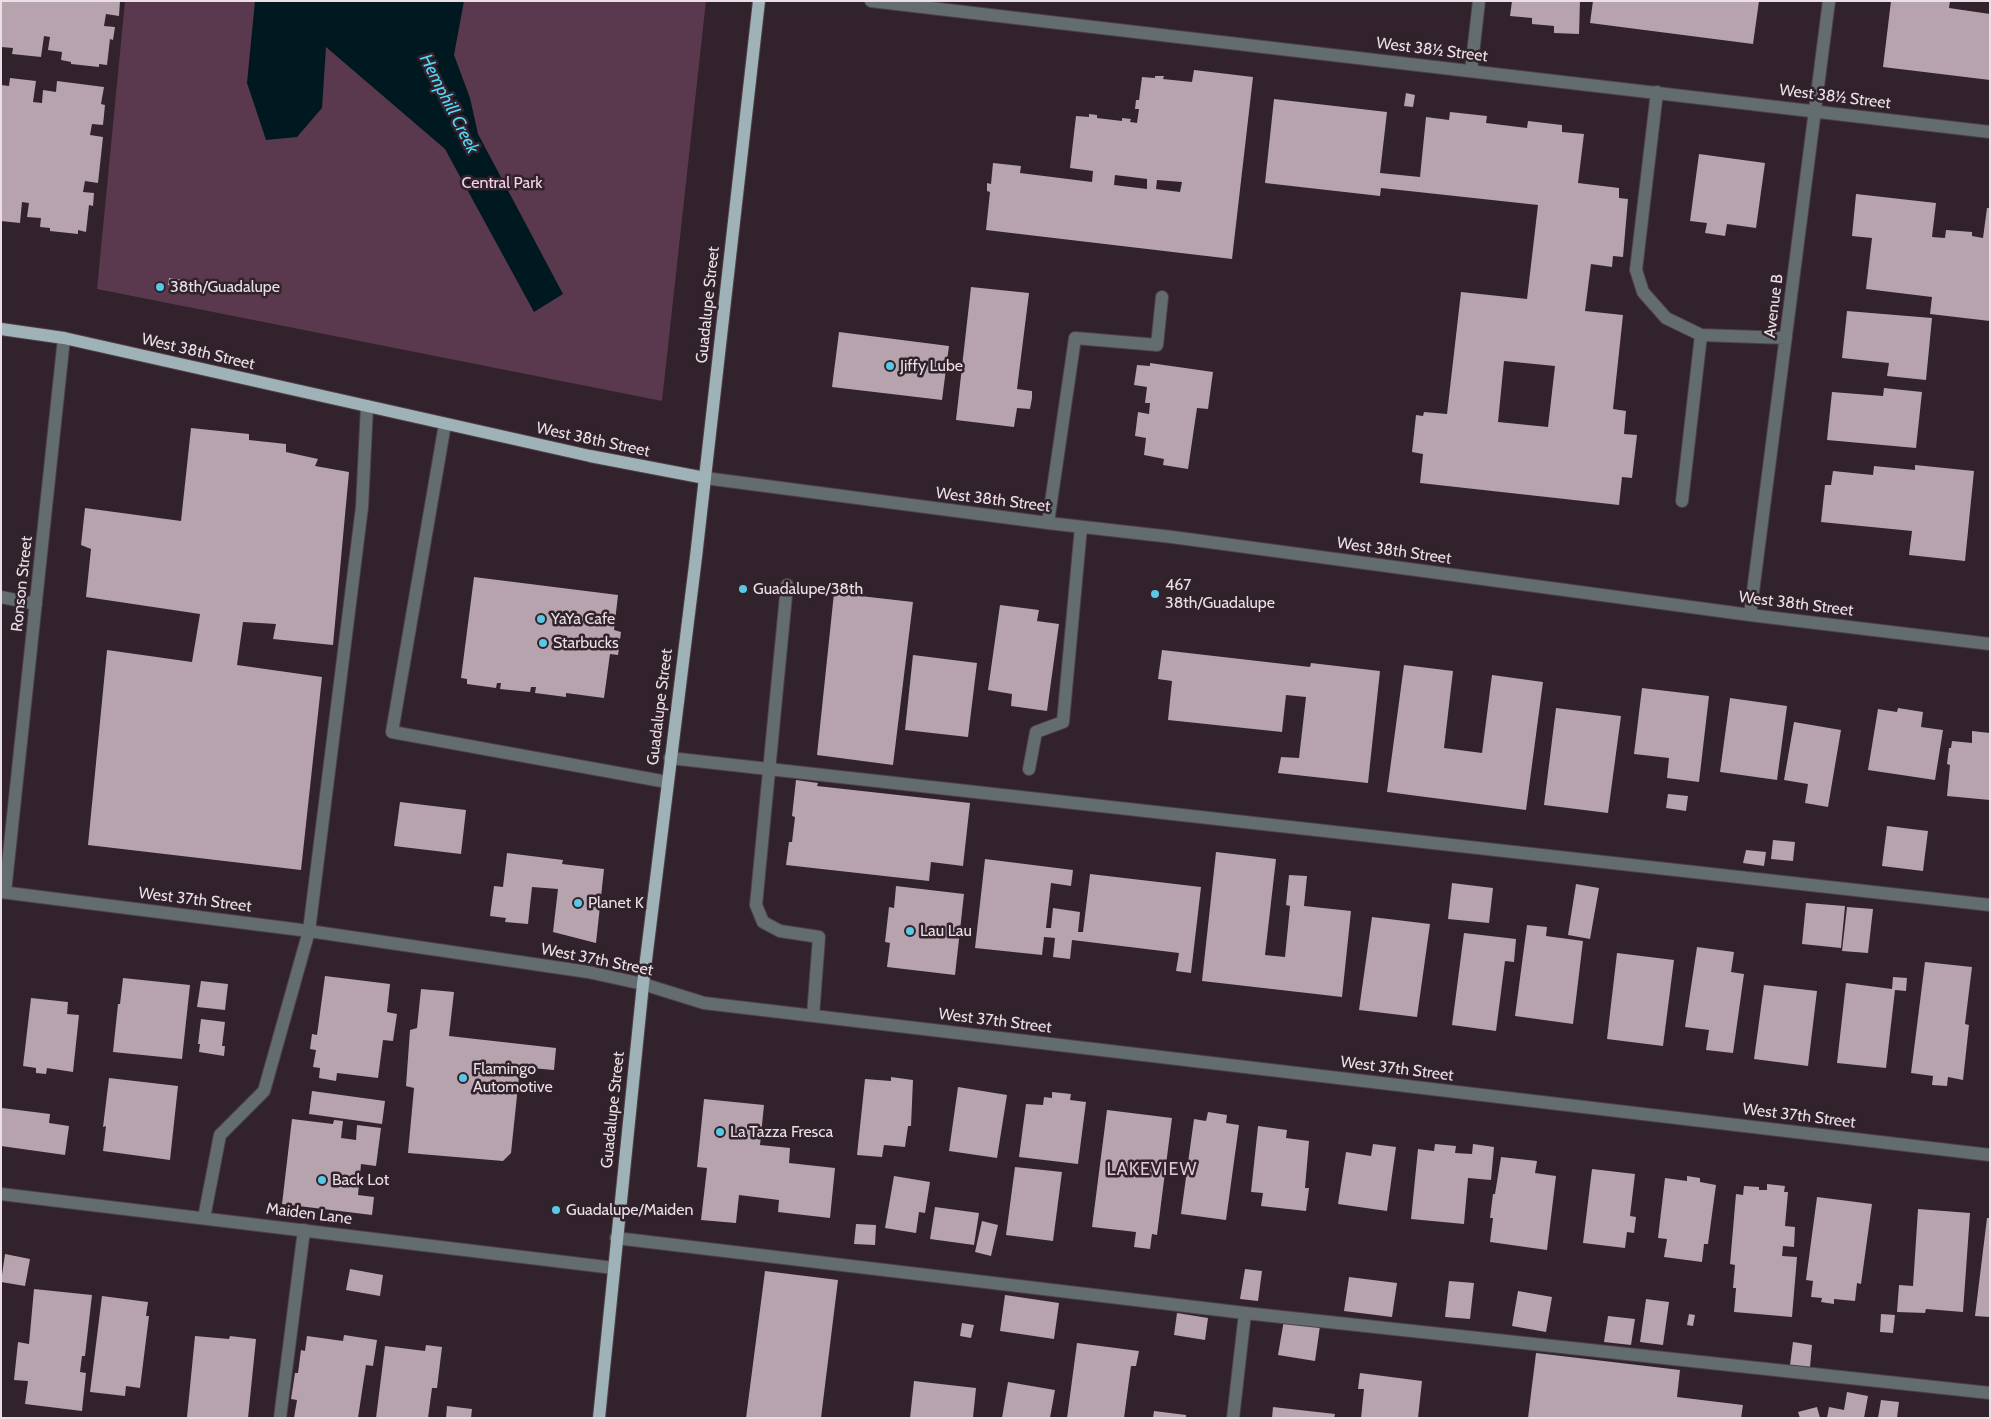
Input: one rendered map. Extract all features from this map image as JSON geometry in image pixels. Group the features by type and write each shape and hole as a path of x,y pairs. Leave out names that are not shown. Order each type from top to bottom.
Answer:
{"main road":[{"name":"Guadalupe Street","path":"599,1418 643,984 705,478 760,1"},
{"name":"West 38th Street","path":"1,329 64,338 590,456 705,478"}],"street":[{"name":"West 38½ Street","path":"871,1 1815,110 1990,132"},
{"path":"1472,71 1479,1"},
{"name":"Avenue B","path":"1750,615 1829,1"},
{"path":"1657,92 1636,270 1643,292 1666,318 1701,335 1786,338"},
{"path":"1048,523 1075,338 1157,345 1162,297"},
{"path":"1682,502 1701,335"},
{"name":"Ronson Street","path":"3,892 64,338"},
{"path":"204,1218 220,1135 264,1091 309,931 362,507 367,406"},
{"path":"445,424 392,732 667,782"},
{"name":"West 38th Street","path":"705,478 1048,523 1182,538 1750,615 1990,644"},
{"path":"1030,769 1036,732 1063,722 1081,527"},
{"path":"787,585 756,905 763,922 780,931 819,937 813,1016"},
{"path":"1,597 36,604"},
{"path":"670,758 1990,906"},
{"name":"West 37th Street","path":"3,892 309,931 588,972 643,984 704,1003 1990,1155"},
{"name":"Maiden Lane","path":"1,1194 614,1268"},
{"path":"280,1418 304,1230"},
{"path":"616,1238 1245,1313 1990,1393"},
{"path":"1234,1418 1245,1313"}],"green space":[{"name":"Central Park","path":"125,1 706,1 662,401 97,289"}],"water":[{"name":"Hemphill Creek","path":"255,1 464,1 454,55 470,98 478,134 563,294 534,312 445,149 326,47 322,108 297,137 266,140 247,83"}],"building":[{"path":"1,1 120,1 119,16 106,14 104,26 115,27 113,40 110,39 107,65 99,64 99,67 71,64 71,62 61,60 62,52 48,50 50,37 44,36 41,57 12,54 13,48 1,47"},
{"path":"1512,1 1580,1 1579,34 1554,33 1554,26 1532,24 1532,18 1510,16"},
{"path":"1593,1 1759,1 1753,44 1590,23"},
{"path":"1891,1 1950,1 1949,8 1990,14 1990,80 1883,67"},
{"path":"1194,70 1253,77 1232,259 986,230 990,192 987,191 987,183 991,184 993,163 1021,166 1020,173 1092,182 1093,171 1070,168 1076,116 1089,117 1089,114 1097,115 1097,118 1122,121 1122,118 1131,119 1130,122 1137,123 1139,109 1135,109 1136,100 1139,100 1142,77 1155,78 1155,76 1164,76 1163,79 1192,82","holes":["1115,175 1147,179 1147,189 1114,185","1157,180 1182,182 1180,192 1156,189"]},
{"path":"10,78 36,81 33,102 42,103 43,90 56,92 57,81 104,87 101,104 105,105 103,125 92,124 90,135 103,137 98,183 85,181 83,192 94,193 93,206 89,205 86,232 78,230 78,234 50,231 50,228 40,227 41,218 27,217 29,203 22,202 20,223 1,221 1,85 9,86"},
{"path":"1406,93 1415,95 1413,107 1404,106"},
{"path":"1274,99 1387,112 1380,173 1420,177 1426,117 1449,120 1450,112 1487,116 1486,123 1527,128 1528,121 1562,125 1562,132 1584,134 1578,183 1619,188 1619,198 1628,199 1623,257 1613,256 1612,267 1591,264 1585,311 1623,315 1613,409 1626,411 1624,434 1637,435 1632,478 1622,477 1619,505 1420,483 1423,454 1412,452 1416,415 1423,416 1424,412 1447,414 1461,292 1527,299 1538,205 1381,188 1380,196 1265,183","holes":["1504,361 1555,366 1548,427 1498,422"]},
{"path":"1699,154 1765,163 1756,228 1727,224 1725,236 1705,233 1707,223 1690,221"},
{"path":"1856,194 1936,203 1932,237 1945,238 1946,230 1972,232 1972,236 1983,238 1987,208 1990,208 1990,321 1930,314 1932,297 1866,289 1872,238 1852,236"},
{"path":"169,278 184,280 183,286 168,285"},
{"path":"971,287 1029,293 1017,389 1032,391 1032,398 1030,409 1017,408 1014,427 956,420"},
{"path":"1847,311 1932,318 1926,380 1887,376 1889,363 1842,358"},
{"name":"Jiffy Lube","path":"839,332 949,346 942,400 832,387"},
{"path":"1150,363 1213,372 1208,409 1197,408 1188,469 1163,465 1164,459 1144,455 1146,438 1135,436 1138,412 1149,414 1150,403 1145,403 1147,387 1134,385 1137,365 1150,366"},
{"path":"1884,388 1922,392 1916,448 1827,440 1832,392 1883,396"},
{"path":"191,428 249,434 249,440 286,444 286,452 318,459 315,466 349,472 333,645 273,639 276,624 243,622 237,665 322,677 301,870 88,845 107,650 192,662 200,614 86,597 91,549 81,545 85,508 181,521"},
{"path":"1915,465 1974,471 1965,561 1909,555 1912,531 1821,522 1825,485 1831,485 1833,471 1873,475 1874,466 1915,470"},
{"name":"Starbucks","path":"474,577 618,595 614,630 621,632 618,655 610,654 604,698 566,693 566,697 535,693 536,687 531,687 530,692 500,689 501,683 497,683 496,688 467,684 467,679 461,678"},
{"path":"834,593 913,602 893,765 817,755"},
{"path":"1000,605 1039,610 1037,621 1059,624 1047,711 1011,706 1012,694 988,690"},
{"path":"1162,650 1310,667 1311,663 1380,671 1368,783 1278,773 1281,757 1299,758 1306,697 1286,695 1282,732 1168,720 1172,681 1158,679"},
{"path":"913,655 977,663 968,737 905,730"},
{"path":"1404,665 1453,671 1444,748 1482,753 1492,675 1543,682 1526,810 1387,792"},
{"path":"1642,688 1709,696 1699,782 1667,778 1669,758 1634,754"},
{"path":"1730,698 1787,706 1777,780 1720,772"},
{"path":"1556,708 1621,716 1608,813 1544,805"},
{"path":"1898,708 1923,712 1921,727 1943,730 1935,780 1868,770 1878,709 1897,712"},
{"path":"1794,722 1841,730 1828,807 1805,803 1808,784 1784,780"},
{"path":"1972,731 1990,733 1990,800 1947,796 1950,765 1947,764 1949,748 1951,748 1952,741 1972,743"},
{"path":"796,780 818,783 817,786 970,803 963,866 931,862 929,881 786,865 789,842 792,842 795,817 792,816"},
{"path":"1668,794 1688,796 1686,811 1666,808"},
{"path":"400,802 466,810 461,854 394,846"},
{"path":"1887,826 1928,831 1923,871 1882,866"},
{"path":"1773,840 1795,842 1793,861 1771,859"},
{"path":"1746,850 1766,852 1764,866 1743,863"},
{"path":"1216,852 1276,859 1265,955 1285,957 1290,906 1286,905 1289,875 1307,876 1304,906 1351,911 1342,997 1202,981"},
{"name":"Planet K","path":"507,853 563,860 562,864 604,869 596,943 553,932 558,889 532,887 528,924 505,922 506,918 490,916 494,886 503,887"},
{"path":"985,859 1073,870 1071,886 1051,883 1046,928 1051,928 1053,908 1080,912 1078,932 1083,932 1090,874 1201,887 1191,973 1176,971 1179,953 1072,940 1070,959 1053,957 1055,938 1044,937 1042,955 975,948"},
{"path":"1452,883 1493,888 1489,923 1448,919"},
{"path":"1576,884 1599,888 1590,939 1568,935"},
{"path":"896,886 964,894 955,975 887,967 890,943 885,942 889,907 894,908"},
{"path":"1806,903 1845,906 1841,948 1802,944"},
{"path":"1847,907 1873,909 1868,953 1842,951"},
{"path":"1372,917 1430,924 1417,1017 1359,1010"},
{"path":"1527,925 1547,927 1546,936 1583,941 1573,1024 1515,1016"},
{"path":"1464,933 1516,939 1514,962 1505,961 1496,1031 1452,1025"},
{"path":"1697,947 1734,952 1731,972 1744,974 1733,1053 1706,1050 1709,1030 1685,1027"},
{"path":"1617,953 1674,960 1663,1046 1607,1039"},
{"path":"1925,962 1972,967 1965,1024 1969,1025 1963,1080 1948,1077 1947,1086 1932,1085 1933,1076 1911,1073"},
{"path":"325,976 390,984 387,1012 397,1014 393,1041 383,1040 378,1078 337,1073 336,1081 319,1078 320,1068 313,1067 316,1050 310,1049 312,1034 317,1035"},
{"path":"1893,977 1907,978 1906,991 1895,990 1886,1068 1837,1063 1846,983 1892,989"},
{"path":"123,978 190,985 182,1059 113,1052"},
{"path":"201,981 228,984 225,1010 197,1007"},
{"path":"1764,985 1817,991 1808,1066 1754,1059"},
{"name":"Flamingo Automotive","path":"421,989 454,992 449,1036 556,1048 554,1070 520,1067 511,1153 503,1161 408,1153 414,1088 406,1086 410,1030 417,1028"},
{"path":"31,998 68,1002 67,1014 79,1015 73,1072 47,1068 46,1074 36,1073 36,1068 23,1066"},
{"path":"201,1019 225,1022 222,1046 225,1046 224,1056 199,1052"},
{"path":"891,1077 913,1080 911,1126 908,1126 905,1147 884,1145 882,1157 857,1155 865,1079 891,1081"},
{"path":"109,1078 178,1086 170,1160 103,1151 106,1126 103,1127"},
{"path":"958,1087 1007,1095 997,1158 949,1151"},
{"path":"312,1091 385,1101 382,1124 309,1114"},
{"path":"1052,1092 1071,1094 1070,1100 1086,1102 1078,1164 1019,1157 1026,1104 1043,1105 1044,1097 1052,1098"},
{"path":"704,1099 764,1105 760,1145 790,1148 789,1163 835,1168 830,1218 778,1212 779,1200 739,1195 736,1223 701,1220 707,1168 697,1167"},
{"path":"2,1108 50,1114 49,1123 69,1126 65,1155 1,1146"},
{"path":"1107,1110 1172,1118 1157,1235 1152,1234 1150,1249 1134,1247 1136,1232 1092,1227"},
{"path":"1208,1112 1227,1115 1226,1123 1239,1125 1226,1220 1181,1214 1194,1119 1206,1121"},
{"name":"Back Lot","path":"292,1119 333,1124 334,1120 343,1121 341,1138 356,1140 357,1125 381,1128 376,1166 361,1164 358,1195 374,1197 372,1215 282,1204"},
{"path":"1258,1126 1287,1130 1286,1138 1309,1141 1305,1188 1309,1188 1306,1211 1261,1206 1263,1193 1251,1192"},
{"path":"1373,1144 1396,1147 1387,1211 1338,1204 1346,1152 1371,1156"},
{"path":"1435,1144 1456,1146 1455,1153 1472,1154 1473,1144 1494,1147 1491,1180 1468,1178 1464,1224 1411,1219 1418,1149 1434,1151"},
{"path":"1501,1157 1537,1161 1535,1173 1556,1176 1547,1250 1490,1242 1493,1194 1495,1194"},
{"path":"1015,1167 1062,1172 1053,1241 1006,1235"},
{"path":"1592,1169 1635,1174 1630,1216 1636,1217 1634,1233 1627,1232 1625,1248 1583,1243"},
{"path":"894,1176 930,1182 925,1213 919,1212 916,1233 885,1228"},
{"path":"1687,1176 1700,1178 1700,1182 1716,1185 1708,1244 1704,1244 1702,1262 1664,1257 1667,1239 1658,1238 1665,1178 1687,1181"},
{"path":"1767,1184 1785,1186 1784,1192 1788,1192 1785,1226 1795,1227 1794,1247 1783,1246 1782,1256 1797,1257 1792,1317 1734,1312 1736,1288 1733,1288 1735,1265 1730,1264 1736,1194 1743,1195 1744,1186 1759,1187 1759,1190 1767,1190"},
{"path":"1817,1197 1872,1204 1861,1284 1857,1283 1855,1301 1834,1299 1834,1304 1821,1302 1822,1298 1811,1297 1813,1281 1806,1280"},
{"path":"935,1207 979,1213 974,1245 930,1239"},
{"path":"1918,1209 1970,1213 1963,1312 1926,1309 1925,1313 1897,1312 1899,1285 1913,1286"},
{"path":"1987,1218 1990,1218 1990,1317 1975,1316"},
{"path":"982,1221 998,1225 991,1256 975,1252"},
{"path":"856,1224 876,1225 875,1245 854,1244"},
{"path":"5,1254 30,1259 25,1286 1,1282"},
{"path":"350,1269 383,1275 380,1296 346,1290"},
{"path":"1245,1269 1262,1271 1258,1301 1240,1299"},
{"path":"765,1271 838,1280 821,1418 746,1418"},
{"path":"1349,1277 1397,1283 1392,1317 1344,1311"},
{"path":"1449,1281 1474,1283 1470,1319 1445,1317"},
{"path":"34,1289 92,1295 85,1356 82,1356 80,1372 86,1373 82,1411 25,1404 28,1381 14,1380 18,1342 29,1344"},
{"path":"1518,1291 1552,1297 1546,1332 1512,1326"},
{"path":"1005,1295 1059,1303 1054,1339 1000,1331"},
{"path":"102,1296 148,1302 146,1316 149,1316 140,1388 126,1386 125,1396 90,1392"},
{"path":"1646,1299 1669,1302 1663,1345 1640,1342"},
{"path":"1177,1313 1208,1318 1205,1340 1174,1335"},
{"path":"1689,1314 1695,1315 1693,1326 1687,1325"},
{"path":"1881,1314 1895,1315 1893,1333 1880,1332"},
{"path":"1608,1316 1635,1319 1631,1345 1604,1342"},
{"path":"1284,1320 1320,1326 1315,1361 1278,1355"},
{"path":"962,1323 974,1325 971,1338 960,1336"},
{"path":"344,1335 377,1340 373,1366 366,1365 358,1418 294,1418 297,1400 291,1399 295,1373 298,1373 301,1350 305,1351 307,1336 343,1341"},
{"path":"195,1336 229,1339 230,1336 256,1339 248,1418 187,1417"},
{"path":"1793,1342 1812,1345 1810,1367 1790,1365"},
{"path":"1077,1343 1139,1351 1136,1366 1131,1366 1124,1418 1067,1418"},
{"path":"426,1345 442,1347 437,1388 432,1388 428,1418 376,1418 385,1346 425,1351"},
{"path":"1536,1353 1680,1370 1677,1397 1743,1405 1741,1418 1528,1418"},
{"path":"1360,1373 1422,1381 1418,1418 1361,1418 1364,1389 1358,1389"},
{"path":"914,1381 976,1388 973,1418 910,1418"},
{"path":"1008,1382 1055,1390 1050,1418 1002,1418"},
{"path":"1847,1392 1868,1396 1864,1418 1827,1418 1829,1407 1844,1410"},
{"path":"1881,1400 1899,1402 1897,1418 1878,1418"},
{"path":"447,1406 472,1409 471,1418 446,1418"},
{"path":"1273,1407 1335,1414 1334,1418 1272,1418"},
{"path":"1817,1407 1820,1418 1800,1418 1798,1412"},
{"path":"1154,1411 1186,1415 1186,1418 1153,1418"}],"place":[{"name":"38th/Guadalupe","path":"160,287"},
{"name":"Jiffy Lube","path":"890,366"},
{"name":"Guadalupe/38th","path":"743,589"},
{"name":"467 38th/Guadalupe","path":"1155,594"},
{"name":"YaYa Cafe","path":"541,619"},
{"name":"Starbucks","path":"543,643"},
{"name":"Planet K","path":"578,903"},
{"name":"Lau Lau","path":"910,931"},
{"name":"Flamingo Automotive","path":"463,1078"},
{"name":"La Tazza Fresca","path":"720,1132"},
{"name":"Back Lot","path":"322,1180"},
{"name":"Guadalupe/Maiden","path":"556,1210"}],"district":[{"name":"LAKEVIEW","path":"1152,1170"}]}
